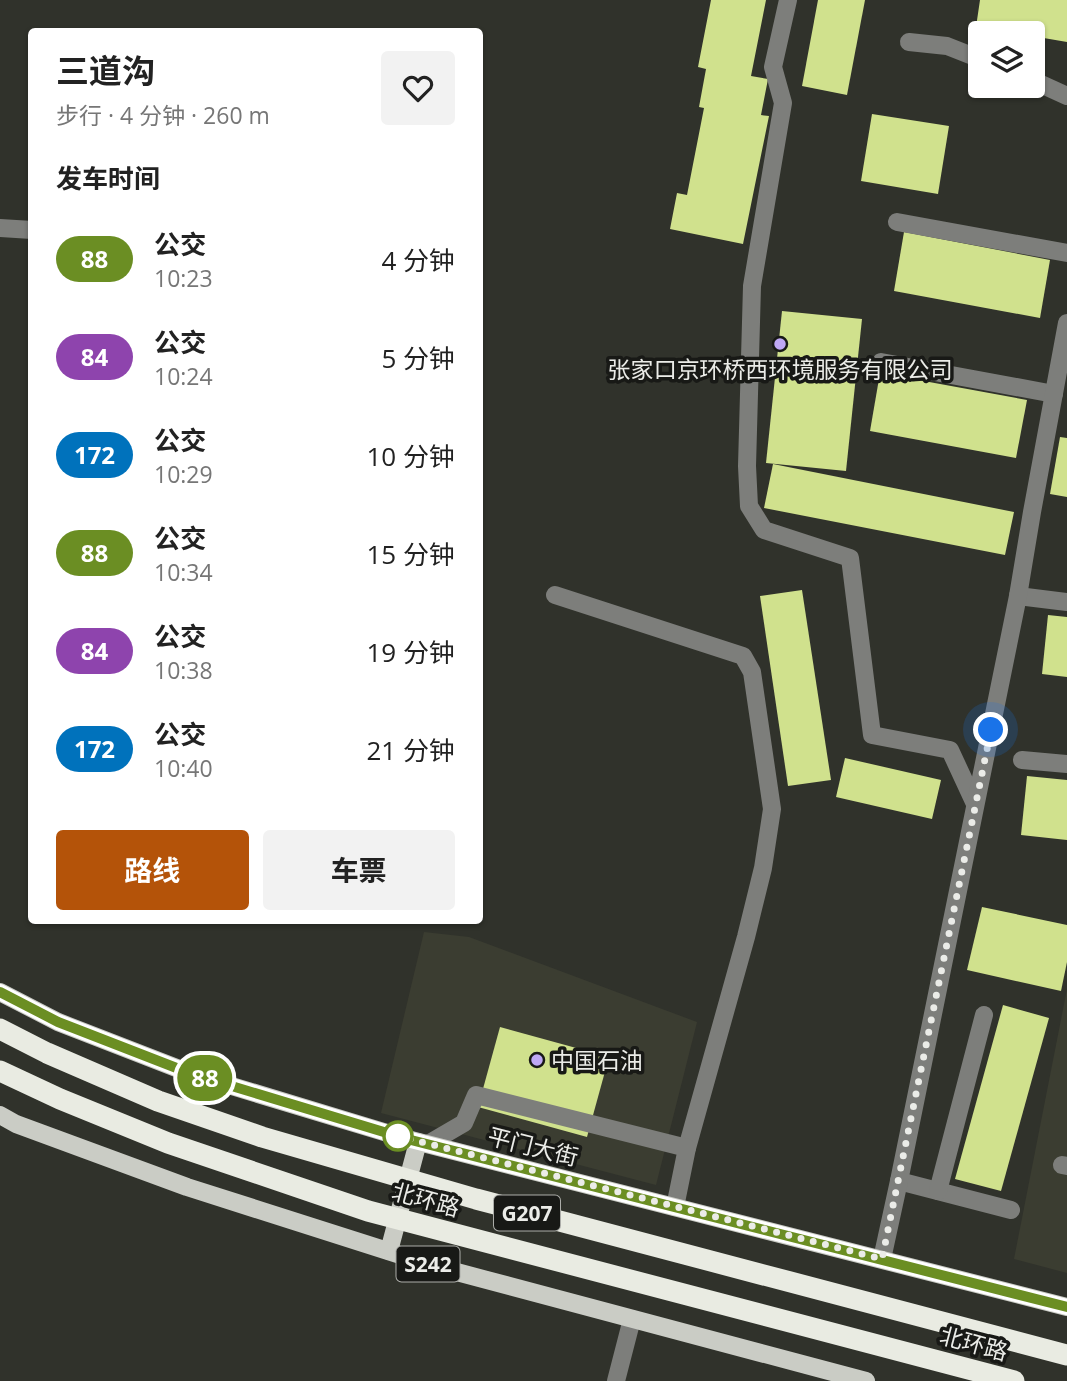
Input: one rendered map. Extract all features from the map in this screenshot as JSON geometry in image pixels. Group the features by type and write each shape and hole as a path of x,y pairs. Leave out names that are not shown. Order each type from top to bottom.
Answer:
{"highway":[{"name":"北环路","path":"0,1029 47,1053 158,1101 262,1137 476,1199 1067,1355"},
{"name":"北环路","path":"0,1070 60,1099 167,1143 368,1211 1014,1381"}],"main road":[{"name":"平门大街","path":"0,992 58,1022 192,1074 423,1143 1067,1307"},
{"name":"S242","path":"0,1115 16,1124 187,1187 438,1267 866,1381"},
{"path":"389,1251 423,1143"}],"street":[{"path":"788,0 773,66 783,103 752,285 747,466 749,506 764,530 850,558 872,735 950,750 975,804"},
{"path":"909,42 947,46 968,54"},
{"path":"1045,86 1067,96"},
{"path":"897,222 1067,253"},
{"path":"0,228 28,230"},
{"path":"882,1259 986,757 1032,512 1057,406 1067,323"},
{"path":"881,362 1057,406"},
{"path":"555,595 743,656 752,672 772,809 760,880 687,1148 675,1207"},
{"path":"1018,596 1067,602"},
{"path":"1022,760 1067,764"},
{"path":"938,1191 984,1015"},
{"path":"423,1143 464,1124 476,1095 687,1148"},
{"path":"899,1181 1011,1210"},
{"path":"616,1381 632,1319"}],"shaded area":[{"path":"424,932 469,937 697,1022 656,1185 381,1113"},
{"path":"1067,989 1067,1273 1014,1259"}],"building":[{"path":"711,0 766,0 751,76 768,79 761,115 769,116 743,244 670,229 677,193 687,195 704,108 699,107 706,69 698,67"},
{"path":"818,0 865,0 847,95 802,86"},
{"path":"980,0 1067,0 1067,42 1045,38 1045,21 977,21"},
{"path":"872,114 949,126 938,194 861,181"},
{"path":"904,232 1050,260 1040,318 894,291"},
{"path":"782,311 862,319 846,471 766,463"},
{"path":"880,373 1027,400 1016,458 870,431"},
{"path":"1060,437 1067,438 1067,497 1050,494"},
{"path":"773,464 1014,512 1005,555 764,508"},
{"path":"802,590 831,780 788,786 760,596"},
{"path":"1048,615 1067,617 1067,677 1042,674"},
{"path":"845,758 941,780 932,819 836,797"},
{"path":"1027,776 1067,780 1067,840 1021,835"},
{"path":"982,907 1067,925 1067,962 1061,991 967,970"},
{"path":"1003,1005 1049,1018 1001,1191 955,1179"},
{"path":"500,1027 609,1057 587,1137 478,1107"}],"bus line":[{"name":"88","path":"0,992 58,1022 192,1074 407,1139 1067,1307"}],"place":[{"name":"张家口京环桥西环境服务有限公司","path":"780,344"},
{"name":"中国石油","path":"537,1060"}],"route":[{"path":"398,1136 882,1259 991,730"}]}
